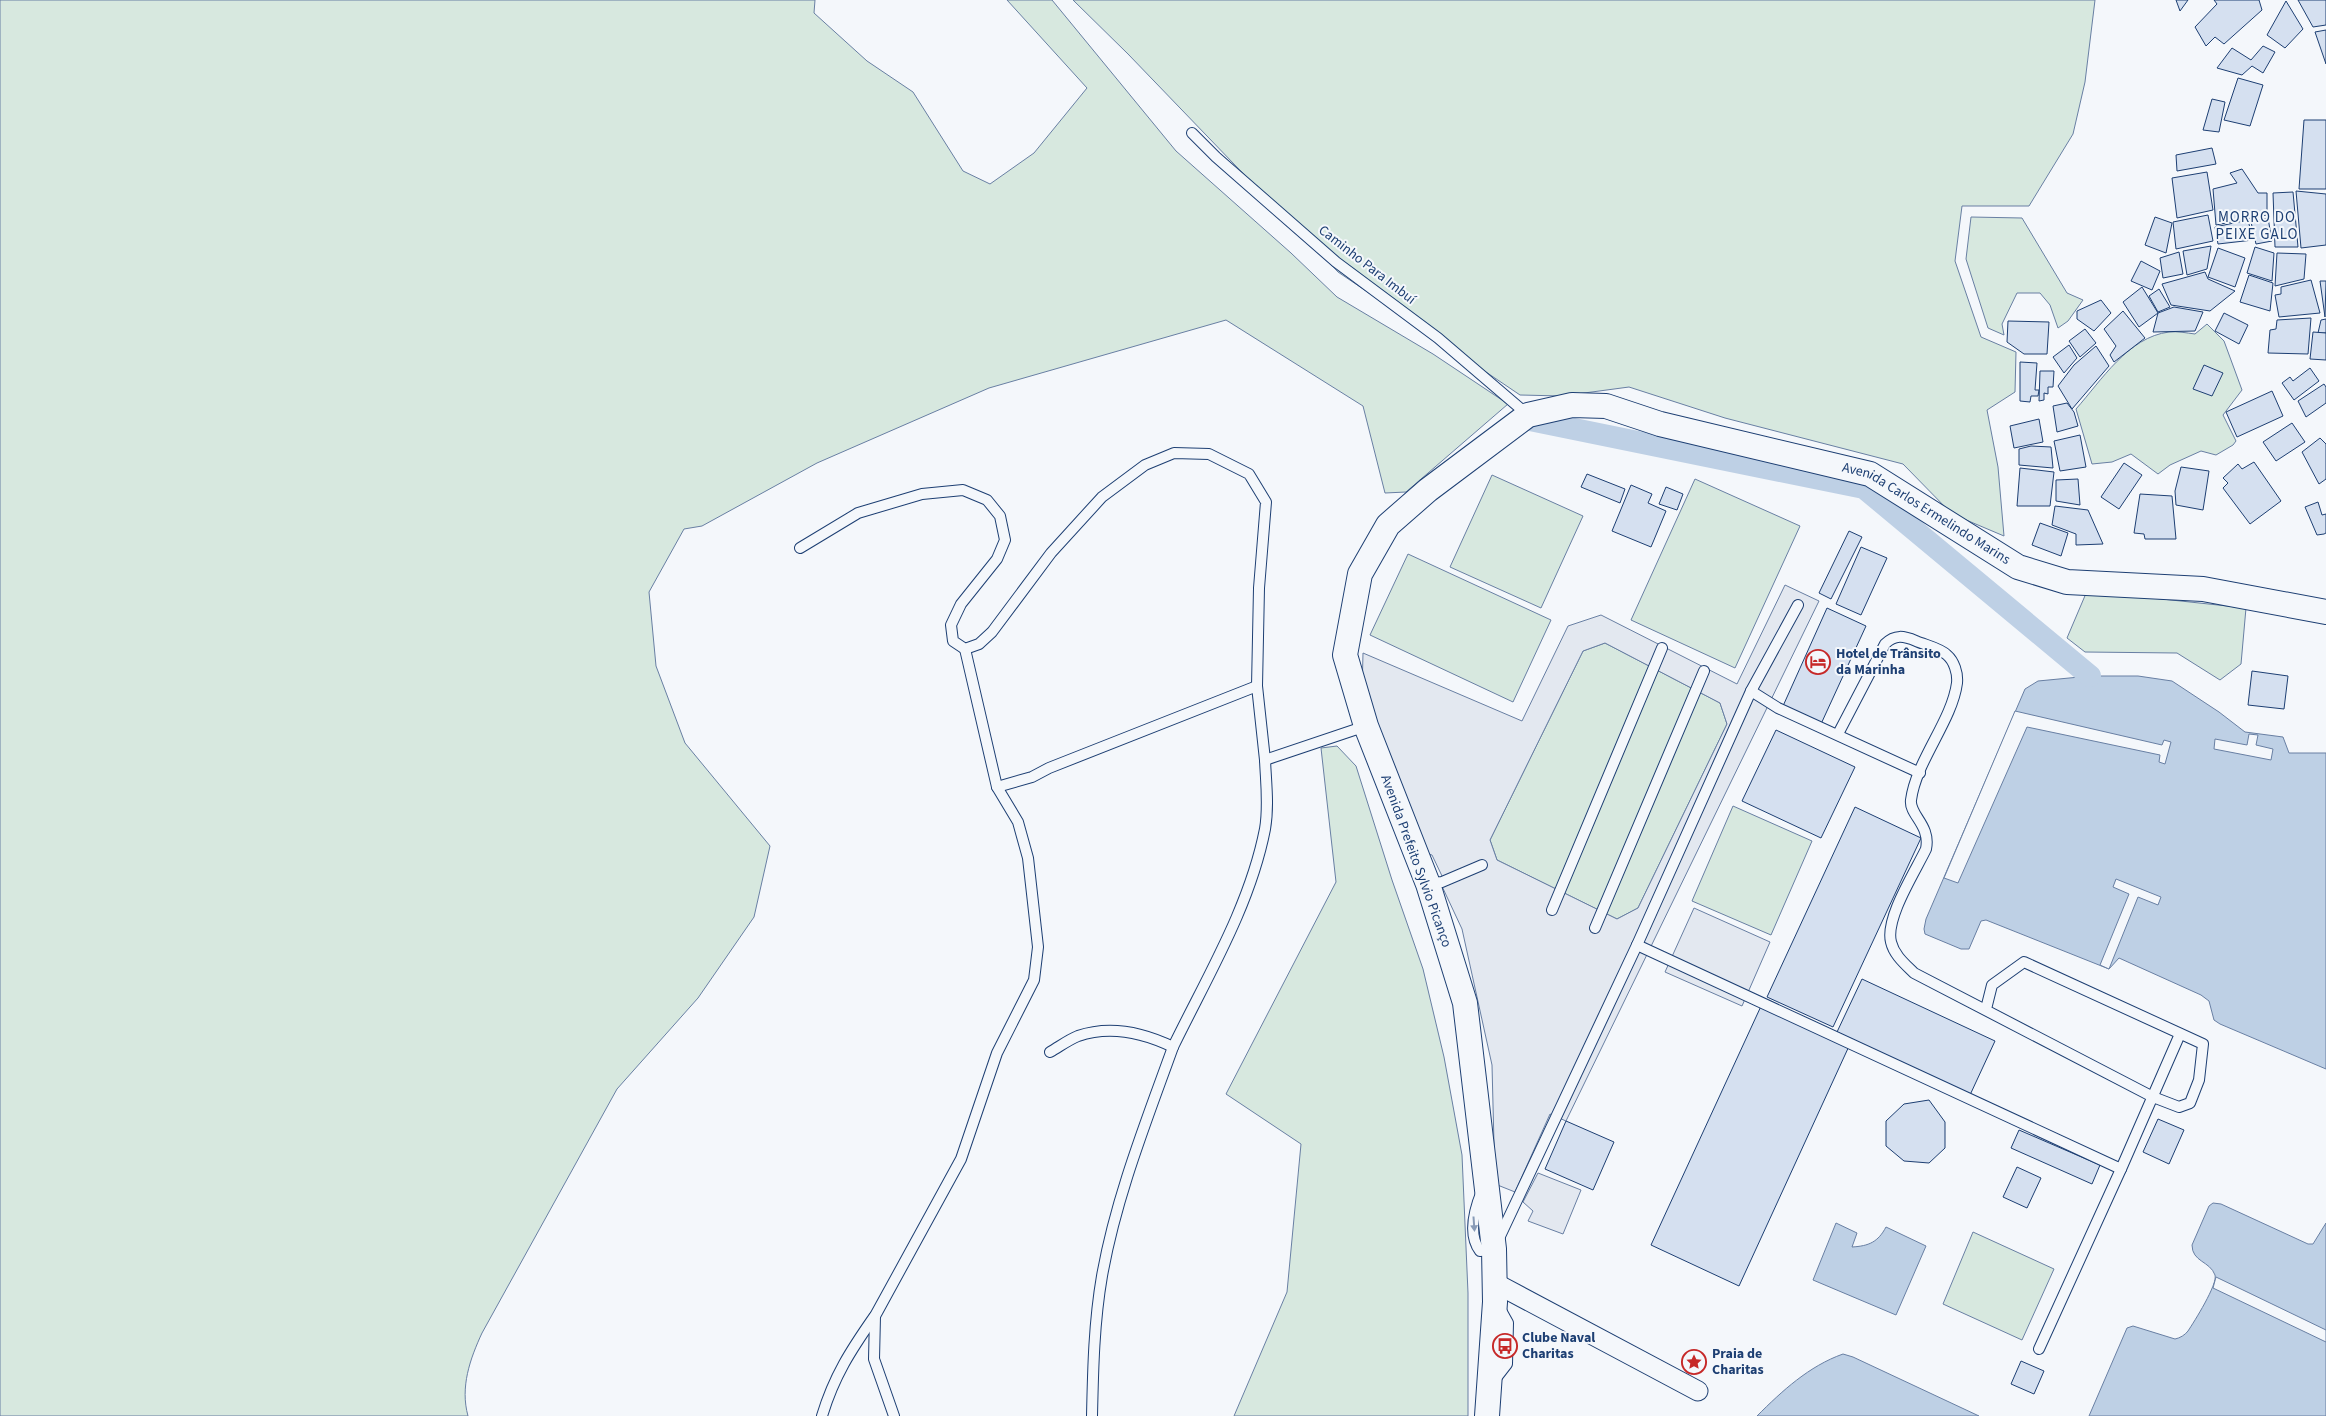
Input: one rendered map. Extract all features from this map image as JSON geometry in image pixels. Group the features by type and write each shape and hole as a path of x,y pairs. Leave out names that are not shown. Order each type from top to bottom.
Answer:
{"street":[{"name":"Avenida Carlos Ermelindo Marins","path":"1528,416 1572,405 1606,406 1660,424 1870,474 2018,567 2067,582 2203,589 2326,612"},
{"name":"Avenida Prefeito Sylvio Picanço","path":"1487,1416 1495,1292 1494,1249 1465,1003 1428,884 1366,726 1345,655 1360,574 1388,526 1428,490 1528,416"},
{"path":"1495,1292 1698,1391"}],"lane":[{"name":"Caminho Para Imbuí","path":"1192,133 1216,157 1336,262 1438,338 1528,416"},
{"path":"965,649 979,644 992,632 1051,553 1102,496 1145,465 1174,453 1209,454 1249,474 1266,502 1260,588 1257,686 1268,800 1265,829 1248,887 1232,927 1173,1047 1128,1172 1102,1276 1093,1359 1092,1416"},
{"path":"800,548 858,513 922,494 963,490 987,500 1000,516 1005,540 998,559 961,604 951,625 953,641 965,649 997,787 1018,822 1028,858 1038,946 1034,980 997,1053 961,1159 875,1316 846,1357 828,1396 822,1416"},
{"path":"1494,1249 1636,945 1751,691 1798,605"},
{"path":"1838,734 1885,644 1892,637 1904,636 1947,654 1955,666 1958,681 1954,697 1920,773 1911,800 1911,806 1924,827 1928,839 1926,849 1891,923 1891,942 1896,954 1914,973 1986,1008 2153,1097 2179,1107 2190,1103 2199,1080 2203,1044 2024,962 1992,985 1986,1008"},
{"path":"1552,910 1662,648"},
{"path":"1595,928 1704,671"},
{"path":"997,787 1032,777 1049,768 1257,686"},
{"path":"1751,691 1778,708 1920,773"},
{"path":"1265,760 1366,726"},
{"path":"1428,884 1442,882 1482,866"},
{"path":"1636,945 2121,1169"},
{"path":"1050,1052 1078,1036 1110,1031 1150,1036 1173,1047"},
{"path":"2039,1349 2180,1034"},
{"path":"875,1316 874,1359 894,1416"}],"shaded area":[{"path":"0,0 815,0 814,13 867,61 913,92 963,171 990,184 1034,153 1087,88 1007,0 1052,0 1176,151 1291,253 1337,297 1433,354 1508,404 1406,492 1385,493 1363,406 1226,320 989,388 817,463 702,526 684,529 649,592 656,666 685,743 770,846 754,917 698,998 617,1089 482,1333 470,1363 466,1384 465,1394 468,1416 0,1416"},
{"path":"1073,0 2095,0 2085,82 2073,134 2029,206 1962,206 1955,261 1981,337 2016,352 2015,392 1987,410 1998,467 2004,536 1952,514 1903,464 1725,418 1629,387 1562,396 1520,395 1338,272 1128,54"},
{"path":"1971,217 2022,218 2067,293 2083,300 2068,321 2058,328 2050,305 2040,293 2017,293 2002,324 2004,335 1988,328 1966,259"},
{"path":"2207,324 2224,341 2242,390 2223,415 2236,441 2233,445 2216,455 2201,451 2170,465 2158,474 2131,454 2112,462 2092,464 2076,409 2117,362 2141,342 2169,332 2195,334"},
{"path":"1492,475 1583,516 1541,608 1450,567"},
{"path":"1695,479 1800,526 1735,668 1631,620"},
{"path":"1408,554 1551,620 1513,702 1370,635"},
{"path":"1785,585 1819,601 1566,1121 1550,1114 1515,1192 1495,1184 1492,1065 1462,929 1440,882 1442,876 1432,855 1425,853 1362,694 1363,653 1522,721 1568,626 1601,615 1737,684","holes":["1605,643 1720,703 1727,724 1638,908 1617,919 1497,860 1490,840 1583,651"]},
{"path":"2087,591 2246,608 2241,664 2220,680 2177,653 2085,652 2067,638"},
{"path":"1605,643 1720,703 1727,724 1638,908 1617,919 1497,860 1490,840 1583,651"},
{"path":"1337,746 1356,766 1392,880 1423,969 1444,1057 1462,1155 1468,1293 1468,1416 1234,1416 1287,1292 1301,1144 1226,1094 1336,882 1321,748"},
{"path":"1733,806 1812,841 1771,935 1692,901"},
{"path":"1694,908 1770,942 1742,1006 1665,972"},
{"path":"1538,1173 1581,1190 1563,1234 1528,1221 1533,1211 1523,1202"},
{"path":"1973,1232 2054,1269 2022,1340 1943,1304"}],"water":[{"path":"2090,676 2138,676 2172,681 2219,712 2245,732 2283,737 2289,753 2326,753 2326,1069 2220,1024 2214,1020 2209,1001 2201,995 2119,958 2109,969 1986,920 1981,921 1969,949 1961,949 1925,934 1926,919 2025,689 2038,681"},
{"path":"2213,1203 2221,1204 2308,1244 2313,1244 2326,1223 2326,1416 2089,1416 2127,1328 2133,1326 2175,1339 2187,1332 2200,1312 2213,1286 2215,1275 2213,1270 2195,1255 2192,1245 2209,1206"},
{"path":"1836,1223 1857,1233 1852,1247 1863,1246 1876,1240 1886,1227 1926,1246 1896,1315 1813,1280"},
{"path":"1843,1354 1979,1416 1757,1416 1776,1397 1807,1372"}],"pier":[{"path":"2015,711 2162,745 2164,740 2171,742 2165,764 2159,762 2160,755 2027,727 1958,883 1944,878"},
{"path":"2249,734 2258,735 2256,745 2273,749 2271,760 2214,749 2215,739 2247,745"},
{"path":"2116,879 2161,897 2158,905 2138,897 2109,969 2100,965 2129,894 2113,887"},
{"path":"2216,1277 2326,1330 2326,1342 2213,1288"}],"building":[{"path":"2176,0 2188,0 2180,11"},
{"path":"2214,0 2259,0 2262,10 2224,44 2215,37 2206,46 2195,27 2217,4"},
{"path":"2298,0 2326,0 2326,25 2313,27"},
{"path":"2286,1 2303,29 2285,48 2267,35"},
{"path":"2326,30 2326,64 2315,32"},
{"path":"2263,46 2275,52 2263,73 2252,66 2242,75 2217,68 2232,48 2251,60"},
{"path":"2238,78 2263,85 2250,126 2224,120"},
{"path":"2212,99 2225,102 2219,132 2203,130"},
{"path":"2304,120 2326,120 2326,189 2299,189"},
{"path":"2212,148 2216,164 2177,171 2176,155"},
{"path":"2242,169 2258,193 2267,193 2267,215 2216,225 2213,189 2237,183 2230,173"},
{"path":"2207,172 2213,210 2177,218 2172,178"},
{"path":"2296,191 2326,194 2326,245 2301,248"},
{"path":"2293,192 2298,247 2275,247 2273,193"},
{"path":"2208,215 2213,241 2176,249 2173,222"},
{"path":"2155,217 2172,223 2166,253 2145,245"},
{"path":"2268,218 2272,241 2256,244 2251,222"},
{"path":"2248,220 2253,240 2218,244 2215,227"},
{"path":"2211,246 2207,269 2187,275 2183,251"},
{"path":"2255,247 2274,253 2272,281 2247,273"},
{"path":"2218,248 2245,258 2235,287 2208,277"},
{"path":"2179,252 2183,274 2163,278 2160,258"},
{"path":"2277,253 2306,254 2304,279 2275,286"},
{"path":"2141,261 2160,271 2152,290 2131,281"},
{"path":"2205,272 2208,279 2235,291 2210,311 2171,305 2162,284"},
{"path":"2249,275 2273,283 2270,311 2240,302"},
{"path":"2311,280 2320,313 2279,317 2275,295 2281,294 2281,287"},
{"path":"2320,281 2326,281 2325,317"},
{"path":"2142,287 2158,313 2139,327 2123,302"},
{"path":"2159,289 2170,307 2158,312 2149,296"},
{"path":"2101,300 2111,313 2094,331 2077,319 2077,311"},
{"path":"2174,307 2203,312 2195,331 2153,332 2158,313"},
{"path":"2123,311 2145,338 2114,362 2110,355 2116,346 2104,329"},
{"path":"2224,313 2248,325 2239,344 2215,331"},
{"path":"2311,318 2308,354 2268,353 2270,330 2276,329 2277,320"},
{"path":"2326,319 2326,333 2318,333 2321,320"},
{"path":"2008,321 2049,322 2047,354 2024,354 2007,342"},
{"path":"2085,329 2096,343 2080,357 2069,341"},
{"path":"2313,332 2326,333 2326,360 2310,359"},
{"path":"2069,345 2077,358 2064,373 2053,357"},
{"path":"2096,346 2109,366 2072,409 2058,386 2074,365"},
{"path":"2020,362 2037,363 2035,390 2039,390 2038,396 2031,396 2030,402 2020,401"},
{"path":"2204,365 2223,373 2212,396 2193,389"},
{"path":"2310,368 2319,381 2294,400 2282,383 2290,377 2293,381"},
{"path":"2040,371 2054,371 2053,387 2048,387 2048,394 2044,393 2044,400 2039,401"},
{"path":"2324,384 2326,387 2326,403 2306,417 2298,401"},
{"path":"2272,391 2283,416 2237,437 2226,412"},
{"path":"2067,403 2074,412 2078,426 2057,432 2053,406"},
{"path":"2039,419 2043,442 2014,448 2010,426"},
{"path":"2292,423 2305,442 2276,461 2263,442"},
{"path":"2080,435 2086,467 2060,471 2054,441"},
{"path":"2320,438 2326,444 2326,479 2319,484 2302,452"},
{"path":"2031,446 2051,447 2053,468 2019,465 2019,449"},
{"path":"2254,462 2281,501 2250,524 2223,488 2228,483 2223,478 2238,464 2242,469"},
{"path":"2124,463 2142,475 2119,509 2101,497"},
{"path":"2181,467 2209,471 2203,510 2176,505 2175,491"},
{"path":"2020,468 2054,472 2050,506 2017,506"},
{"path":"1587,474 1625,489 1620,503 1581,487"},
{"path":"2078,479 2080,505 2056,501 2056,480"},
{"path":"1631,485 1652,494 1648,503 1666,511 1651,547 1612,531"},
{"path":"1666,487 1683,494 1677,510 1659,504"},
{"path":"2140,494 2172,496 2176,539 2145,539 2144,534 2134,533"},
{"path":"2318,502 2322,515 2326,514 2326,533 2317,535 2305,507"},
{"path":"2055,506 2088,510 2103,544 2076,545 2076,534 2052,525"},
{"path":"2040,523 2068,533 2061,556 2032,545"},
{"path":"1849,531 1862,537 1831,599 1819,593"},
{"path":"1861,547 1887,558 1861,615 1836,604"},
{"path":"1827,608 1866,626 1821,724 1783,706"},
{"path":"2252,671 2288,676 2284,709 2248,705"},
{"path":"1776,730 1855,767 1821,838 1742,801"},
{"path":"1855,807 1921,838 1833,1027 1767,997"},
{"path":"1862,979 1995,1041 1970,1095 1837,1032"},
{"path":"1762,1004 1850,1044 1739,1286 1651,1245"},
{"path":"1929,1100 1945,1122 1945,1148 1929,1163 1904,1161 1886,1146 1886,1121 1904,1104"},
{"path":"2158,1119 2184,1130 2169,1164 2143,1152"},
{"path":"1566,1121 1614,1142 1593,1190 1545,1169"},
{"path":"2019,1130 2100,1165 2092,1184 2011,1148"},
{"path":"2017,1167 2041,1178 2027,1208 2003,1197"},
{"path":"2021,1361 2044,1371 2034,1394 2011,1384"}],"waterway":[{"path":"1525,419 1864,488 2090,676"}],"place":[{"name":"Hotel de Trânsito da Marinha","path":"1818,662"},
{"name":"Clube Naval Charitas","path":"1505,1346"},
{"name":"Praia de Charitas","path":"1694,1362"}],"district":[{"name":"MORRO DO PEIXE GALO","path":"2257,226"}]}
